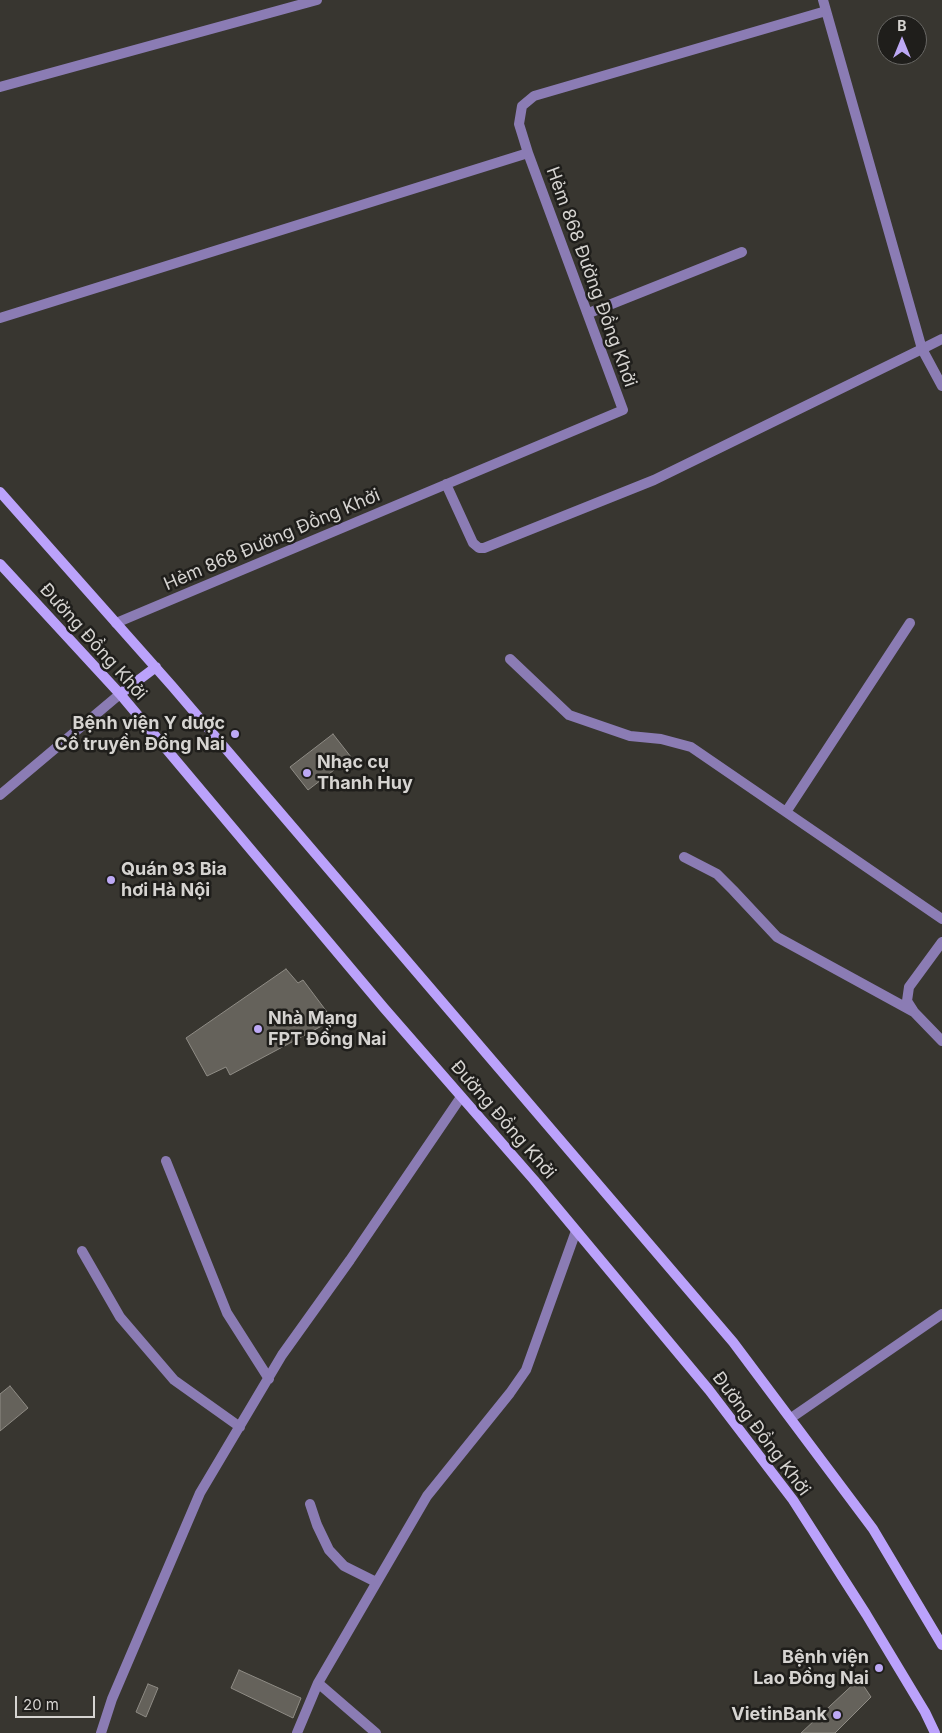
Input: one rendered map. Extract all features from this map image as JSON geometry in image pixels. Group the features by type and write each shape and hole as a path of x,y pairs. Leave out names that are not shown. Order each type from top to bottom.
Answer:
{"main road":[{"name":"Đường Đồng Khởi","path":"0,492 156,667 733,1342 873,1529 942,1645"},
{"name":"Đường Đồng Khởi","path":"0,564 120,694 709,1390 793,1500 866,1614 925,1712 935,1733"},
{"path":"120,694 156,667"}],"street":[{"path":"0,86 317,0"},
{"path":"823,0 922,348 942,386"},
{"name":"Hẻm 868 Đường Đồng Khởi","path":"116,623 623,410 528,153 519,124 522,106 534,96 826,12"},
{"path":"0,318 528,153"},
{"path":"588,313 742,252"},
{"path":"446,484 473,543 478,548 484,548 654,480 942,339"},
{"path":"786,812 910,623"},
{"path":"510,659 569,716 630,736 661,740 691,747 942,919"},
{"path":"0,795 120,694"},
{"path":"684,857 716,874 777,937 914,1012"},
{"path":"942,942 909,987 908,1001 914,1012 942,1041"},
{"path":"101,1733 112,1699 200,1493 282,1355 350,1260 461,1097"},
{"path":"166,1161 227,1314 269,1379"},
{"path":"297,1733 318,1683 428,1496 526,1370 576,1231"},
{"path":"82,1251 120,1317 174,1380 240,1426"},
{"path":"791,1418 942,1314"},
{"path":"310,1504 317,1525 329,1550 344,1566 376,1582"},
{"path":"318,1683 376,1733"}],"building":[{"path":"333,734 351,757 308,790 290,767"},
{"name":"Nhà Mạng FPT Đồng Nai","path":"286,969 298,983 303,980 333,1020 230,1075 226,1067 207,1076 186,1038"},
{"path":"10,1386 28,1408 0,1431 0,1394"},
{"path":"239,1670 301,1698 293,1718 231,1688"},
{"name":"VietinBank","path":"859,1679 871,1697 835,1733 801,1733"},
{"path":"148,1684 158,1688 146,1717 136,1712"}],"place":[{"name":"Bệnh viện Y dược Cổ truyền Đồng Nai","path":"235,734"},
{"name":"Nhạc cụ Thanh Huy","path":"307,773"},
{"name":"Quán 93 Bia hơi Hà Nội","path":"111,880"},
{"name":"Nhà Mạng FPT Đồng Nai","path":"258,1029"},
{"name":"Bệnh viện Lao Đồng Nai","path":"879,1668"},
{"name":"VietinBank","path":"837,1715"}]}
